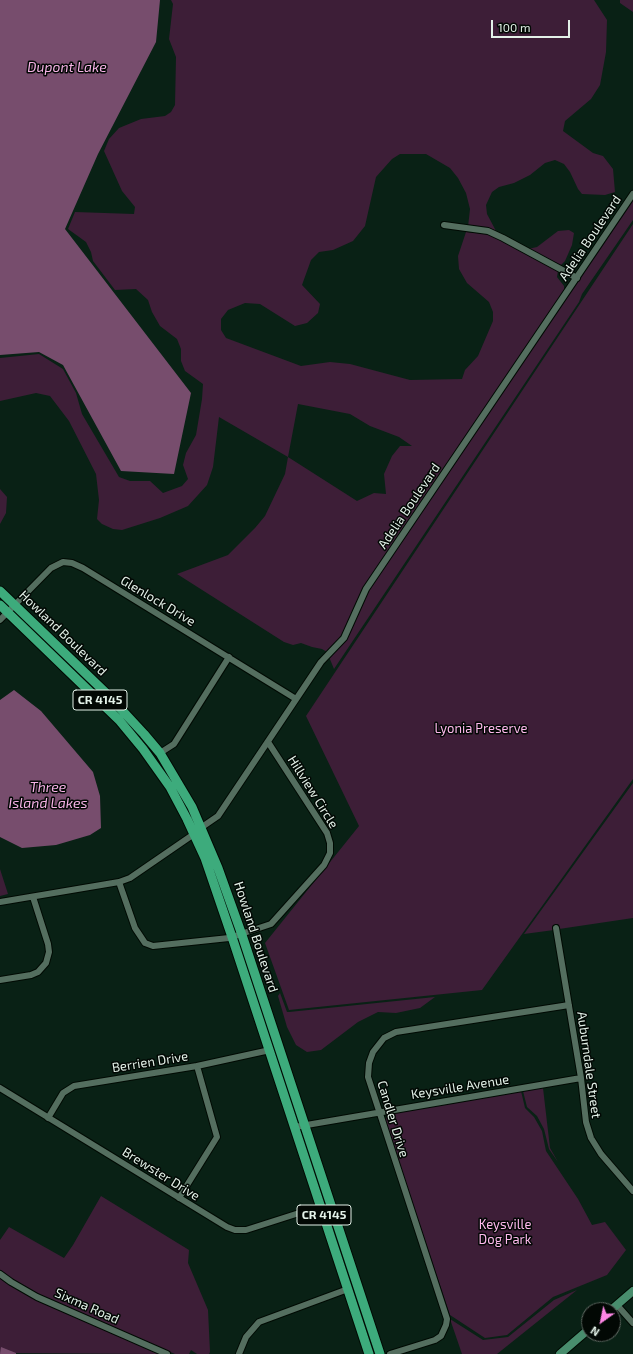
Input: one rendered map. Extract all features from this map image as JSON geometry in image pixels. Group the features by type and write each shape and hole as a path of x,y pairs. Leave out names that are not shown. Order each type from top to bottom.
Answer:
{"main road":[{"name":"Howland Boulevard","path":"0,591 122,709 160,753 202,827 242,935 380,1354"},
{"name":"Howland Boulevard","path":"0,605 119,720 166,780 187,819 205,858 232,937 369,1354"},
{"path":"187,819 202,827"},
{"path":"620,1302 633,1291"},
{"path":"560,1354 581,1336"}],"street":[{"name":"Adelia Boulevard","path":"202,827 218,816 321,662 344,638 366,589 633,194"},
{"path":"444,225 488,231 577,278"},
{"name":"Glenlock Drive","path":"0,620 51,568 63,562 72,563 296,699"},
{"path":"160,753 174,744 229,657"},
{"name":"Hillview Circle","path":"232,937 242,935 271,924 324,865 330,854 330,843 327,833 268,742"},
{"path":"0,902 120,882 130,878 194,834"},
{"path":"120,882 135,928 145,943 153,946 232,937"},
{"path":"0,980 31,975 38,972 46,963 49,952 48,944 33,897"},
{"name":"Auburndale Street","path":"556,928 581,1078 586,1122 591,1138 601,1154 633,1191"},
{"name":"Candler Drive","path":"390,1354 435,1340 441,1336 447,1319 368,1077 369,1063 373,1052 384,1038 396,1032 569,1005"},
{"name":"Berrien Drive","path":"48,1118 64,1093 74,1086 197,1066 270,1050"},
{"path":"179,1198 217,1137 197,1066"},
{"name":"Keysville Avenue","path":"294,1126 581,1078"},
{"name":"Brewster Drive","path":"0,1088 179,1198 227,1227 235,1230 246,1230 321,1206"},
{"name":"Sixma Road","path":"0,1274 37,1297 167,1354"},
{"path":"238,1354 246,1337 259,1322 348,1289"},
{"path":"621,1313 633,1323"}],"green space":[{"path":"171,0 594,0 607,20 606,52 600,85 591,99 565,121 563,131 593,153 603,156 613,169 615,192 605,195 582,194 564,164 555,160 545,163 530,175 514,183 499,187 492,192 486,205 487,214 496,231 488,228 468,227 470,209 466,193 458,178 450,168 426,154 400,154 392,159 376,177 365,226 353,241 333,250 319,252 311,260 302,285 320,304 318,313 307,323 295,326 260,304 245,303 228,310 221,319 221,330 226,338 301,366 330,362 350,364 410,380 462,379 465,370 478,356 493,321 493,312 489,302 467,283 459,269 458,256 466,232 487,234 502,240 558,271 557,277 564,286 564,293 574,279 578,281 633,199 633,220 582,294 579,302 334,669 327,652 301,643 293,645 284,642 177,574 228,555 255,528 265,516 285,474 288,457 219,417 213,467 207,485 188,506 160,518 122,530 113,529 102,524 97,519 99,500 96,474 69,421 50,396 36,393 0,401 0,358 39,354 63,369 76,393 82,414 119,477 130,481 150,481 163,493 182,486 188,479 183,465 186,453 196,435 203,384 185,371 181,361 181,349 177,339 160,326 152,312 148,300 136,289 115,290 93,261 91,252 86,242 68,229 75,212 134,214 135,207 122,191 104,151 109,139 119,128 141,119 165,116 171,112 175,105 176,57 169,39 173,4","holes":["298,404 350,414 370,426 399,437 412,446 400,446 392,456 384,474 386,494 374,493 357,501 288,457"]},
{"path":"620,0 633,0 633,12 620,3"},
{"name":"Lyonia Preserve","path":"633,224 633,779 482,990 289,1010 265,943 359,826 306,716"},
{"path":"569,230 574,233 572,245 565,261 561,265 528,249 537,247 558,231"},
{"path":"0,489 7,497 6,513 0,524"},
{"path":"633,783 633,918 559,929 558,924 553,926 554,930 524,934"},
{"path":"0,869 8,894 0,896"},
{"path":"280,993 287,1012 435,997 420,1008 396,1013 378,1012 358,1022 321,1050 307,1052 296,1045 287,1027 278,996"},
{"path":"543,1088 550,1148 558,1162 549,1149 544,1129 537,1116 527,1107 523,1091"},
{"name":"Keysville Dog Park","path":"521,1091 525,1108 534,1117 542,1131 546,1151 578,1199 592,1225 605,1222 626,1250 607,1275 553,1297 507,1335 485,1338 450,1315 385,1120 389,1113"},
{"path":"101,1196 189,1250 188,1263 208,1310 209,1354 197,1354 191,1350 189,1354 175,1354 38,1294 12,1280 0,1270 0,1240 9,1227 64,1258"},
{"path":"0,1278 9,1285 36,1299 159,1354 0,1353"},
{"path":"577,1290 497,1354 462,1354 450,1319 483,1340 508,1337 554,1300"}],"water":[{"name":"Dupont Lake","path":"0,0 160,0 156,42 98,154 65,229 191,393 174,474 121,471 63,365 39,352 0,355"},
{"name":"Three Island Lakes","path":"14,690 41,711 93,772 100,796 101,828 90,835 56,845 22,848 0,837 0,700"},
{"path":"1,1347 16,1353 16,1354 0,1354"}]}
